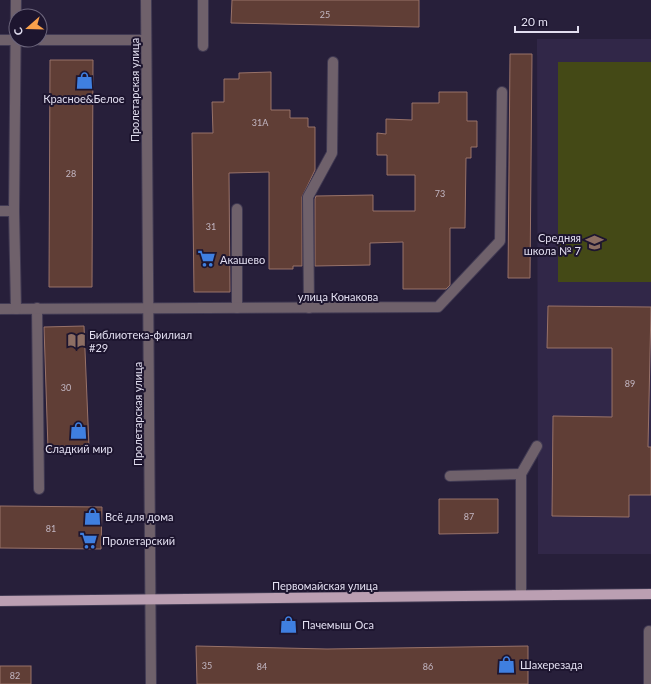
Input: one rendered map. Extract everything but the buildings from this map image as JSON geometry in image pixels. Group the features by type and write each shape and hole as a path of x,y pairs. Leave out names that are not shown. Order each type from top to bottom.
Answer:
{"main road":[{"name":"Первомайская улица","path":"0,601 150,598 651,594"}],"street":[{"name":"Пролетарская улица","path":"146,0 151,684"},
{"path":"203,0 203,46"},
{"path":"48,40 146,40"},
{"path":"16,48 14,211 16,308"},
{"path":"309,308 308,197 332,153 333,62"},
{"name":"улица Конакова","path":"0,308 148,309 438,307 500,241 502,92"},
{"path":"237,209 237,308"},
{"path":"0,211 14,211"},
{"path":"38,308 39,489"},
{"path":"521,595 521,474 538,446"},
{"path":"450,476 521,474"},
{"path":"649,631 649,684"}],"shaded area":[{"name":"Средняя школа № 7","path":"537,39 651,39 651,554 538,554"}],"green space":[{"path":"558,62 651,62 651,282 558,282"}],"place":[{"name":"Красное&Белое","path":"84,80"},
{"name":"Средняя школа № 7","path":"594,243"},
{"name":"Акашево","path":"207,259"},
{"name":"Библиотека-филиал #29","path":"76,340"},
{"name":"Сладкий мир","path":"79,430"},
{"name":"Всё для дома","path":"92,516"},
{"name":"Пролетарский","path":"89,540"},
{"name":"Пачемыш Оса","path":"289,624"},
{"name":"Шахерезада","path":"507,664"}]}
